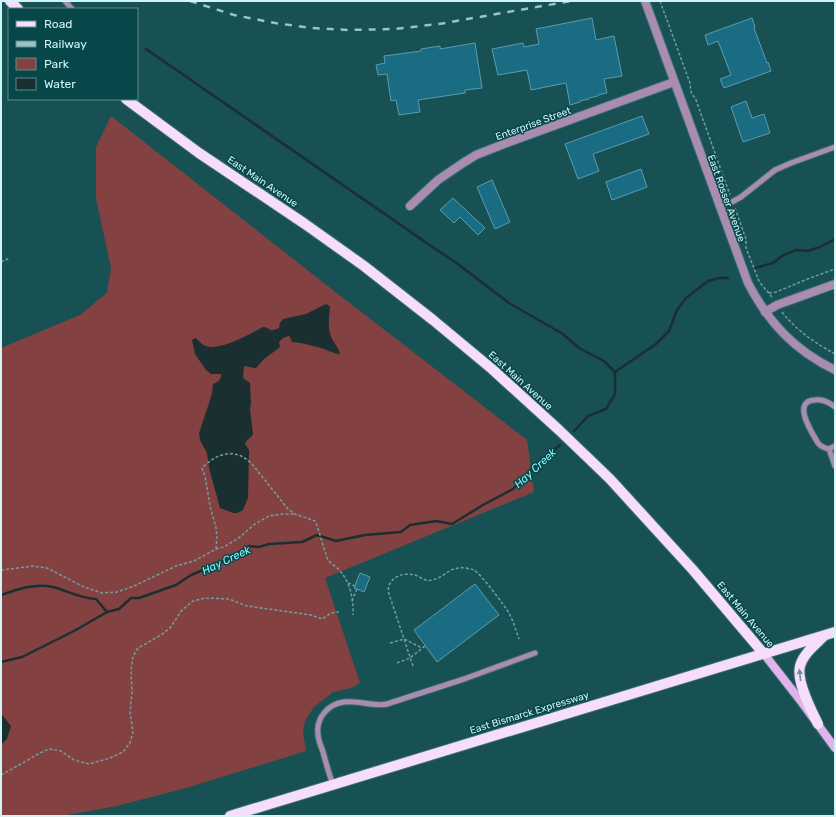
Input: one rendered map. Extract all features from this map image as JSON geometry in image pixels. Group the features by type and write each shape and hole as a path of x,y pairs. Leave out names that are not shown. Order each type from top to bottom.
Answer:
{"main road":[{"name":"East Main Avenue","path":"127,100 199,153 306,224 364,266 492,369 554,425 610,480 693,570 764,654 835,748"},
{"name":"East Bismarck Expressway","path":"230,816 835,632"},
{"path":"818,724 805,697 799,674 800,665 804,658 825,635"}],"street":[{"name":"East Rosser Avenue","path":"645,1 748,283 758,302 781,332 811,357 835,370"},
{"name":"Enterprise Street","path":"410,206 438,180 476,155 674,82"},
{"path":"765,312 777,305 835,284"}],"lane":[{"path":"720,206 732,202 752,189 775,170 835,147"},
{"path":"835,407 826,402 816,400 806,402 803,409 806,420 820,446 829,449 835,446"},
{"path":"829,449 835,466"},
{"path":"332,785 319,740 318,729 320,720 331,706 345,702 379,705 387,704 464,679 535,653"}],"path":[{"path":"660,1 690,83 691,92 696,100 746,239 746,248 759,281 764,289 769,293 776,292 835,269"},
{"path":"1,262 10,258"},
{"path":"786,317 810,339 835,354"},
{"path":"216,549 216,528 202,468 217,456 229,454 242,457 252,464 288,510 315,521 328,560 339,569 348,583 353,615"},
{"path":"1,570 33,566 47,568 84,587 102,593 117,592 134,586 176,566 194,561 216,549 224,547 240,538 255,524 269,516 295,514"},
{"path":"413,666 388,591 393,580 400,575 418,576 430,581 454,568 474,570 483,578 509,614 519,639"},
{"path":"348,583 355,586"},
{"path":"352,601 357,589"},
{"path":"1,774 49,749 61,751 74,760 89,764 110,758 123,752 130,742 133,732 130,712 133,656 138,648 170,628 182,610 193,601 205,598 229,599 247,606 311,615 322,619 331,613 339,612"},
{"path":"390,643 404,638 422,648"},
{"path":"396,662 410,658 425,646"}],"green space":[{"path":"111,116 527,440 534,492 325,578 360,683 351,688 333,692 314,707 305,721 303,732 306,751 186,788 117,806 61,816 1,816 1,348 80,315 107,293 111,268 96,198 96,147"}],"water":[{"path":"326,304 330,307 330,335 340,354 292,342 289,336 283,338 279,342 280,347 264,359 256,368 244,367 243,378 250,383 250,410 253,434 245,444 249,450 248,498 243,510 237,513 220,508 209,468 207,453 200,440 199,433 212,394 213,384 219,381 221,374 211,374 206,370 195,354 192,340 196,338 203,345 212,347 227,344 263,327 271,330 279,328 283,319 306,314"},
{"path":"1,715 11,726 7,739 1,745"}],"building":[{"path":"592,18 596,40 614,36 622,76 604,79 607,93 570,105 566,83 531,90 527,70 498,75 492,49 523,43 524,47 539,44 536,29"},
{"path":"752,18 754,28 771,71 724,88 720,79 731,75 718,41 708,45 705,35"},
{"path":"475,43 482,88 465,90 465,93 418,100 420,112 399,115 396,100 391,101 387,74 378,75 376,65 385,63 384,56 421,51 421,49 440,46 440,49"},
{"path":"746,101 752,118 764,114 770,133 743,142 731,107"},
{"path":"642,116 649,134 593,154 599,171 578,179 565,144"},
{"path":"641,169 647,187 612,200 606,182"},
{"path":"492,180 510,222 495,229 477,187"},
{"path":"453,198 485,228 478,235 460,217 454,223 440,210"},
{"path":"360,573 370,577 364,592 354,588"},
{"path":"475,584 499,615 437,662 414,630"}],"waterway":[{"path":"146,49 458,264 509,303 563,334 579,348 604,361 615,372"},
{"name":"Hay Creek","path":"755,268 773,263 782,256 796,250 808,251 820,247 835,239"},
{"name":"Hay Creek","path":"574,431 588,416 606,409 615,394 615,372 656,344 669,331 677,310 686,298 708,281 719,278 728,278"},
{"name":"Hay Creek","path":"1,662 22,657 74,631 107,612 119,609 131,598 139,598 176,585 191,575 225,561 249,546 259,547 269,544 302,542 317,535 336,541 365,535 401,532 410,525 436,521 452,524 513,489 532,468 560,445"},
{"path":"1,595 33,586 53,587 90,599 96,599 107,612"}],"railway":[{"path":"190,1 234,15 275,23 311,28 349,30 394,29 439,24 571,1"}]}
